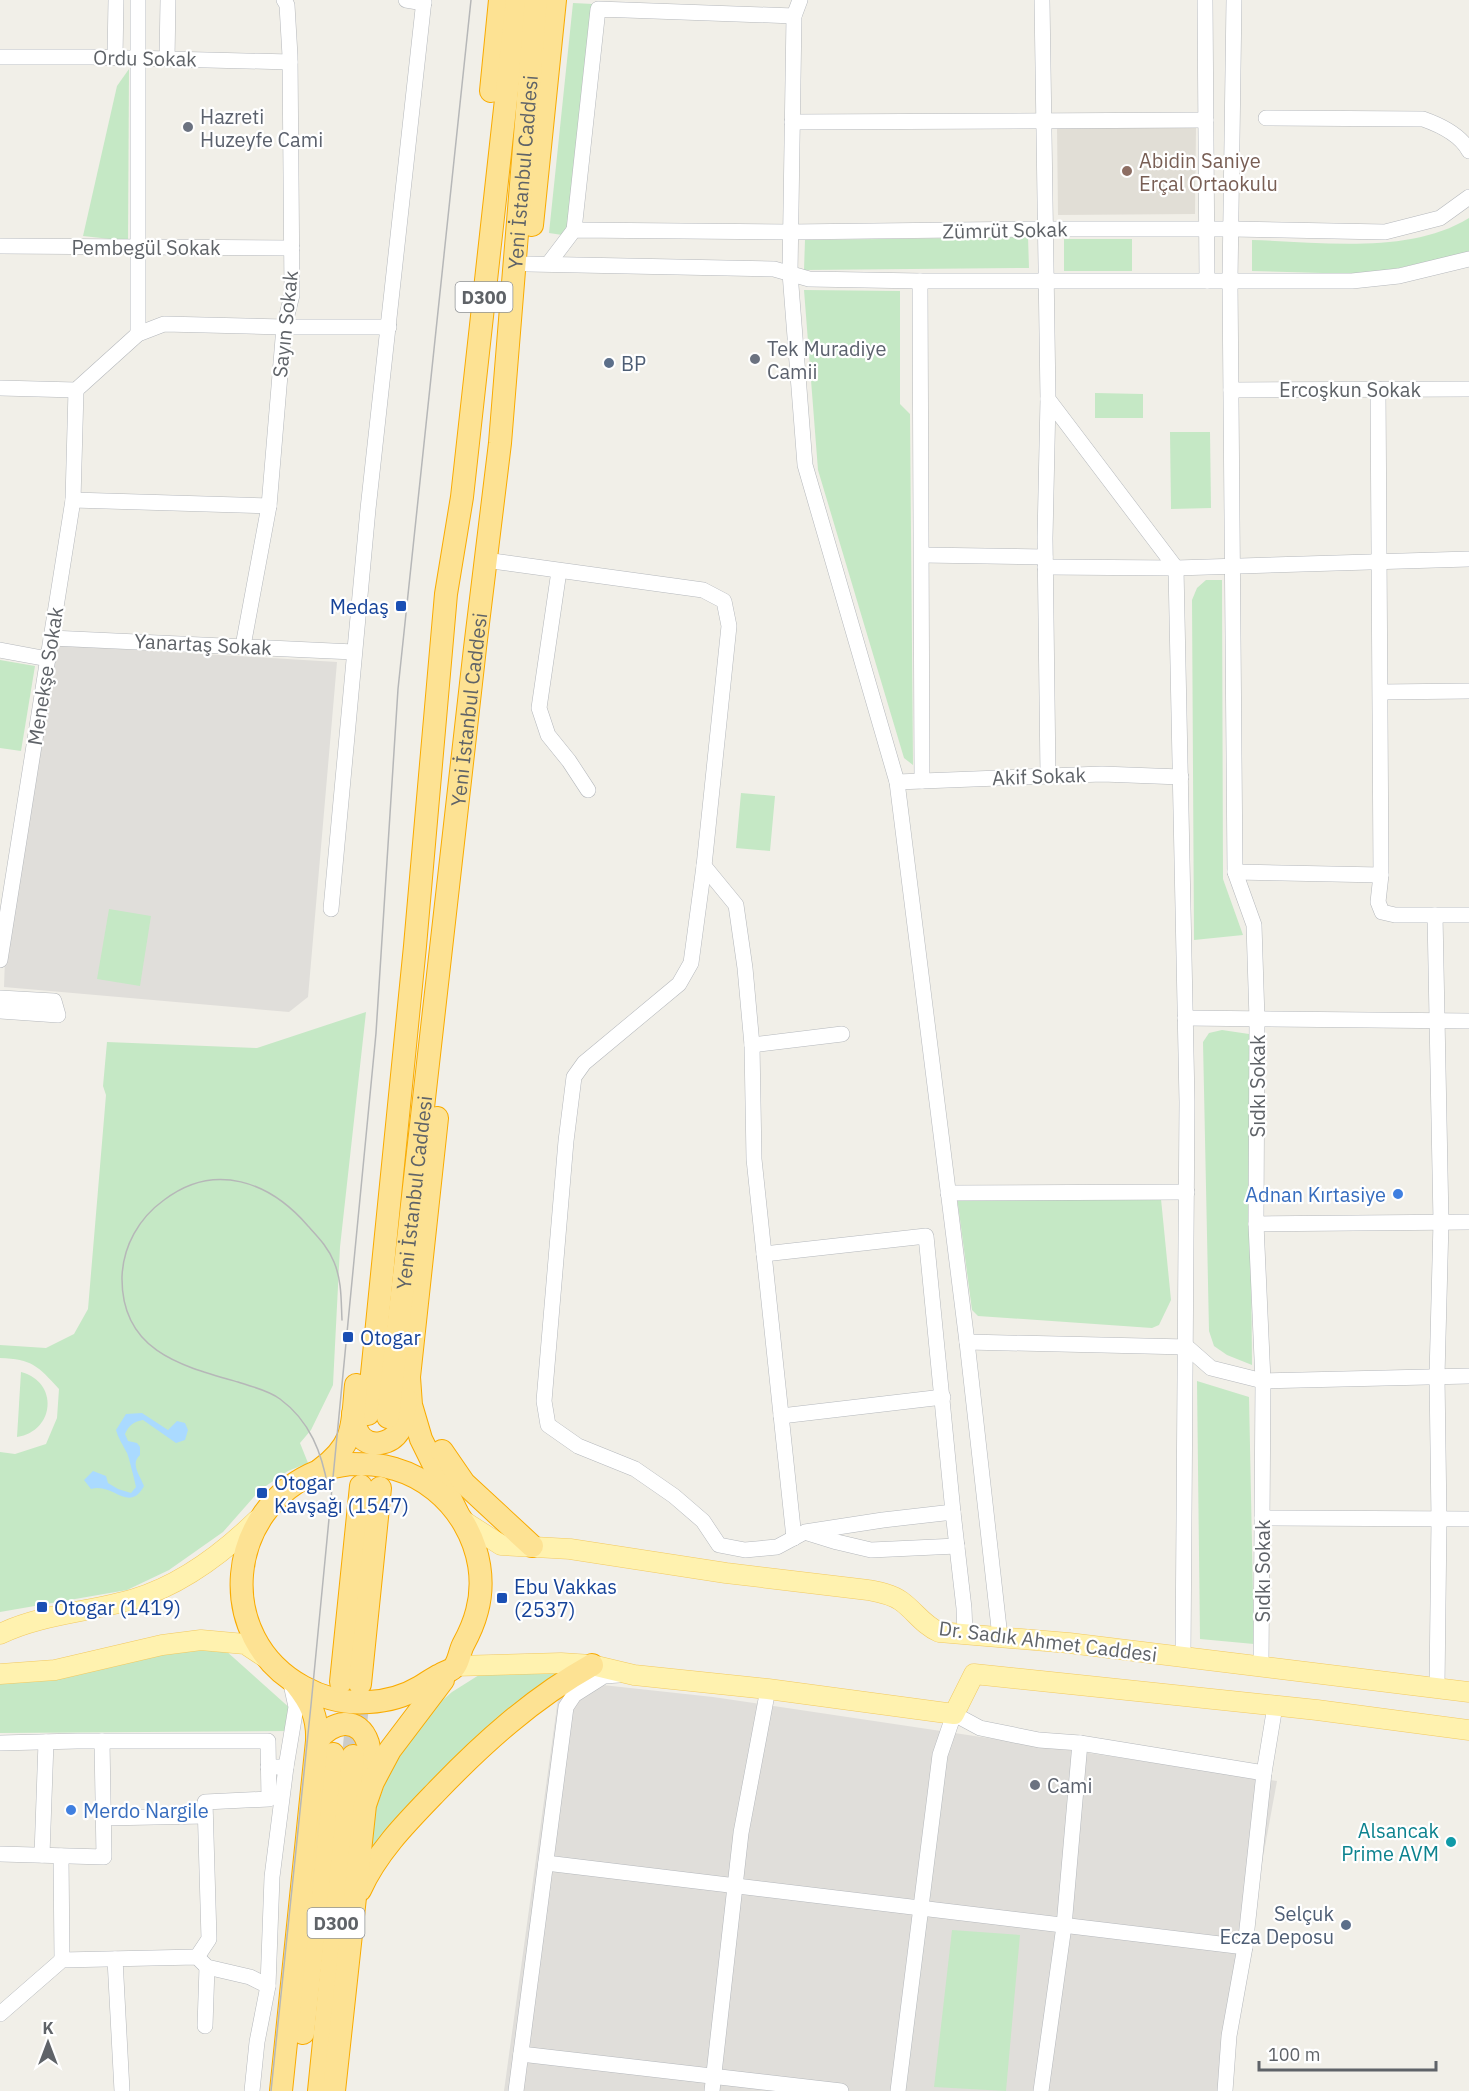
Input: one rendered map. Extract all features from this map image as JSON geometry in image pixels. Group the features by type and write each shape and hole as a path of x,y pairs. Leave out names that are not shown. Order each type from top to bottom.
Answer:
{"highway":[{"path":"446,594 450,492 500,0"},
{"name":"Yeni İstanbul Caddesi","path":"370,1415 410,863 421,792 431,758 446,594 462,497 517,0"},
{"name":"Yeni İstanbul Caddesi","path":"370,1415 462,764 500,443 536,0"},
{"path":"500,443 539,263 555,0"},
{"path":"370,1415 356,1430 364,1440 376,1443 389,1441 402,1425 409,1377 465,841 466,794 462,764"},
{"path":"417,1298 423,1397 443,1452 464,1483 532,1546"},
{"path":"365,1805 373,1782 390,1750 452,1668 475,1619 481,1589 476,1548 421,1439 414,1417 409,1377"},
{"path":"281,2091 334,1750 318,1727 314,1710 293,1682 269,1660 253,1635 243,1606 242,1568 247,1546 263,1514 286,1490 336,1458 345,1448 351,1428 370,1415"},
{"path":"318,1471 335,1466 358,1464 381,1465 396,1469 430,1485 460,1516"},
{"path":"350,1683 370,1487"},
{"path":"354,1909 363,1884 379,1857 401,1829 447,1780 505,1725 530,1705 568,1678 592,1665"},
{"path":"293,1682 340,1701 366,1702 406,1694 452,1668"},
{"path":"297,2091 334,1750 328,1728 347,1724 354,1726 364,1735 369,1748 370,1769 334,2091"},
{"name":"D300","path":"319,2091 334,1750"}],"main road":[{"path":"0,1634 28,1623 132,1600 158,1590 184,1577 226,1548 263,1514"},
{"name":"Dr. Sadık Ahmet Caddesi","path":"460,1516 500,1544 570,1549 726,1573 868,1590 890,1595 900,1600 928,1627 939,1632 1183,1657 1469,1692"},
{"path":"0,1674 54,1670 162,1645 201,1640 245,1644 269,1660"},
{"path":"452,1668 561,1663 592,1665 634,1675 768,1689 954,1714"},
{"name":"Dr. Sadık Ahmet Caddesi","path":"954,1714 974,1674 1275,1706 1469,1730"}],"street":[{"path":"115,57 116,0"},
{"path":"138,0 138,334"},
{"path":"167,59 168,0"},
{"name":"Sayın Sokak","path":"243,646 269,506 284,327 292,295 290,62 287,5 284,0"},
{"path":"331,909 368,509 424,2 406,0"},
{"path":"800,0 794,16 790,273 805,465 897,782 967,1342 1000,1637"},
{"path":"1042,0 1048,399 1045,562 1048,776"},
{"path":"1205,0 1207,281"},
{"name":"Sıdkı Sokak","path":"1234,0 1230,281 1235,872 1254,926 1257,1019 1256,1224 1263,1381 1262,1666"},
{"path":"539,263 574,231 598,9 794,16"},
{"name":"Ordu Sokak","path":"0,57 115,57 290,62"},
{"path":"1266,118 1423,119 1441,126 1465,143 1469,151"},
{"path":"792,122 1206,120"},
{"name":"Zümrüt Sokak","path":"574,231 1231,229 1385,232 1440,218 1469,197"},
{"name":"Pembegül Sokak","path":"0,246 291,248"},
{"path":"539,263 774,268 809,279 1230,281 1352,280 1399,276 1469,258"},
{"path":"920,281 922,781"},
{"path":"0,388 76,390 138,334 164,324 389,327"},
{"path":"1378,389 1381,692 1381,875 1378,902 1382,912 1395,915 1469,915"},
{"name":"Ercoşkun Sokak","path":"1231,390 1469,389"},
{"name":"Menekşe Sokak","path":"0,960 73,500 76,390"},
{"path":"1048,399 1176,568 1185,1018 1186,1347 1183,1657"},
{"path":"73,500 269,506"},
{"path":"922,555 1176,568 1469,560"},
{"path":"485,560 703,590 724,601 729,626 704,866 691,963 678,984 584,1063 574,1077 566,1141 544,1401 548,1425 578,1446 635,1469 674,1496 703,1521 719,1545 745,1550 777,1547 800,1535 883,1520 953,1512"},
{"path":"559,571 539,708 548,735 588,790"},
{"name":"Yanartaş Sokak","path":"51,638 354,652"},
{"path":"0,650 48,659"},
{"path":"1381,692 1469,691"},
{"name":"Akif Sokak","path":"897,782 1102,774 1181,777"},
{"path":"704,866 736,905 752,1045 754,1160 781,1416 800,1535"},
{"path":"1235,872 1381,875"},
{"path":"1435,915 1441,1222 1437,1376 1439,1520 1437,1688"},
{"path":"0,998 54,1001 58,1015 0,1011"},
{"path":"1185,1018 1469,1021"},
{"path":"752,1045 842,1034"},
{"path":"948,1193 1186,1192"},
{"path":"1256,1224 1469,1222"},
{"path":"764,1254 926,1236 965,1634"},
{"path":"967,1342 1186,1347 1210,1368 1263,1381 1469,1376"},
{"path":"781,1416 943,1397"},
{"path":"1262,1518 1469,1519"},
{"path":"800,1535 872,1550 957,1545"},
{"path":"516,2091 566,1707 574,1695 604,1676 634,1675"},
{"path":"252,2091 257,2042 268,1986 272,1877 286,1767 297,1707 293,1682"},
{"path":"713,2083 741,1833 768,1689"},
{"path":"1225,2091 1229,2036 1245,1947 1264,1773 1275,1706"},
{"path":"898,2091 940,1755 954,1714 980,1728 1039,1740 1080,1743 1264,1773"},
{"path":"0,1743 268,1740 268,1799 205,1802 209,1939 202,1962 205,2026"},
{"path":"0,1854 104,1857 102,1741"},
{"path":"42,1855 46,1742"},
{"path":"1041,2091 1064,1926 1080,1743"},
{"path":"268,1767 286,1767"},
{"path":"104,1818 206,1816"},
{"path":"61,1856 62,1960"},
{"path":"546,1863 1245,1947"},
{"path":"115,1959 122,2091"},
{"path":"0,2014 62,1960 202,1962 250,1977 268,1986"},
{"path":"520,2054 713,2083 842,2091"}],"shaded area":[{"name":"Abidin Saniye Erçal Ortaokulu","path":"1057,125 1196,127 1195,214 1058,215"},
{"path":"54,645 337,662 308,997 289,1012 4,987 5,959"},
{"path":"584,1683 713,1697 1277,1781 1220,2091 504,2091 558,1699"}],"green space":[{"path":"573,3 593,4 569,236 549,233"},
{"path":"129,69 128,241 83,236 117,86"},
{"path":"1469,218 1469,252 1399,268 1357,274 1252,271 1252,240 1335,244 1392,242 1445,230"},
{"path":"1028,237 1029,268 804,270 805,240"},
{"path":"1064,239 1132,239 1132,271 1064,271"},
{"path":"804,290 900,291 900,404 910,414 913,765 904,758 818,470"},
{"path":"1095,393 1143,394 1143,418 1095,418"},
{"path":"1170,432 1210,432 1211,508 1171,509"},
{"path":"1206,580 1222,580 1223,879 1243,935 1194,940 1192,600 1197,588"},
{"path":"0,660 35,666 21,751 0,748"},
{"path":"741,793 775,796 770,851 736,848"},
{"path":"109,909 151,916 140,986 97,979"},
{"path":"366,1012 340,1247 333,1385 311,1430 300,1443 308,1463 288,1471 260,1490 223,1532 169,1570 127,1590 0,1612 0,1452 15,1454 46,1444 57,1418 59,1389 34,1365 20,1360 0,1358 0,1345 46,1348 74,1334 88,1309 106,1095 103,1086 107,1042 257,1048"},
{"path":"1222,1030 1249,1034 1252,1365 1227,1355 1214,1346 1209,1331 1203,1042 1209,1033"},
{"path":"957,1197 1161,1199 1171,1300 1159,1325 1152,1328 978,1316 972,1310"},
{"path":"21,1372 33,1377 42,1386 48,1406 39,1426 30,1433 17,1437"},
{"path":"1197,1381 1249,1397 1254,1644 1200,1639"},
{"path":"198,1646 225,1650 292,1710 291,1731 0,1733 0,1684"},
{"path":"565,1667 369,1858 376,1808 391,1768 438,1704 479,1675"},
{"path":"952,1930 1020,1935 1006,2091 934,2087"}],"water":[{"path":"142,1413 168,1430 177,1421 185,1423 188,1430 185,1440 176,1443 143,1420 134,1423 125,1434 128,1441 137,1443 140,1447 136,1466 144,1486 138,1494 132,1497 99,1488 91,1489 84,1480 93,1471 106,1476 108,1483 118,1489 131,1493 136,1487 128,1455 116,1430 126,1414"}],"tunnel":[{"path":"353,1756 360,1684"}],"tram line":[{"path":"271,2091 376,1033 398,689 471,0"},
{"path":"328,1488 322,1462 313,1439 299,1417 280,1399 260,1389 176,1361 143,1339 132,1322 124,1302 122,1277 125,1254 134,1234 147,1215 164,1200 183,1188 203,1181 222,1179 241,1182 259,1188 277,1198 293,1211 326,1247 338,1276 342,1320"}],"place":[{"name":"Hazreti Huzeyfe Cami","path":"188,127"},
{"name":"Abidin Saniye Erçal Ortaokulu","path":"1127,171"},
{"name":"Tek Muradiye Camii","path":"755,359"},
{"name":"BP","path":"609,363"},
{"name":"Medaş","path":"401,606"},
{"name":"Adnan Kırtasiye","path":"1398,1194"},
{"name":"Otogar","path":"348,1337"},
{"name":"Otogar Kavşağı (1547)","path":"262,1493"},
{"name":"Ebu Vakkas (2537)","path":"502,1598"},
{"name":"Otogar (1419)","path":"42,1607"},
{"name":"Cami","path":"1035,1785"},
{"name":"Merdo Nargile","path":"71,1810"},
{"name":"Alsancak Prime AVM","path":"1451,1842"},
{"name":"Selçuk Ecza Deposu","path":"1346,1925"}]}
